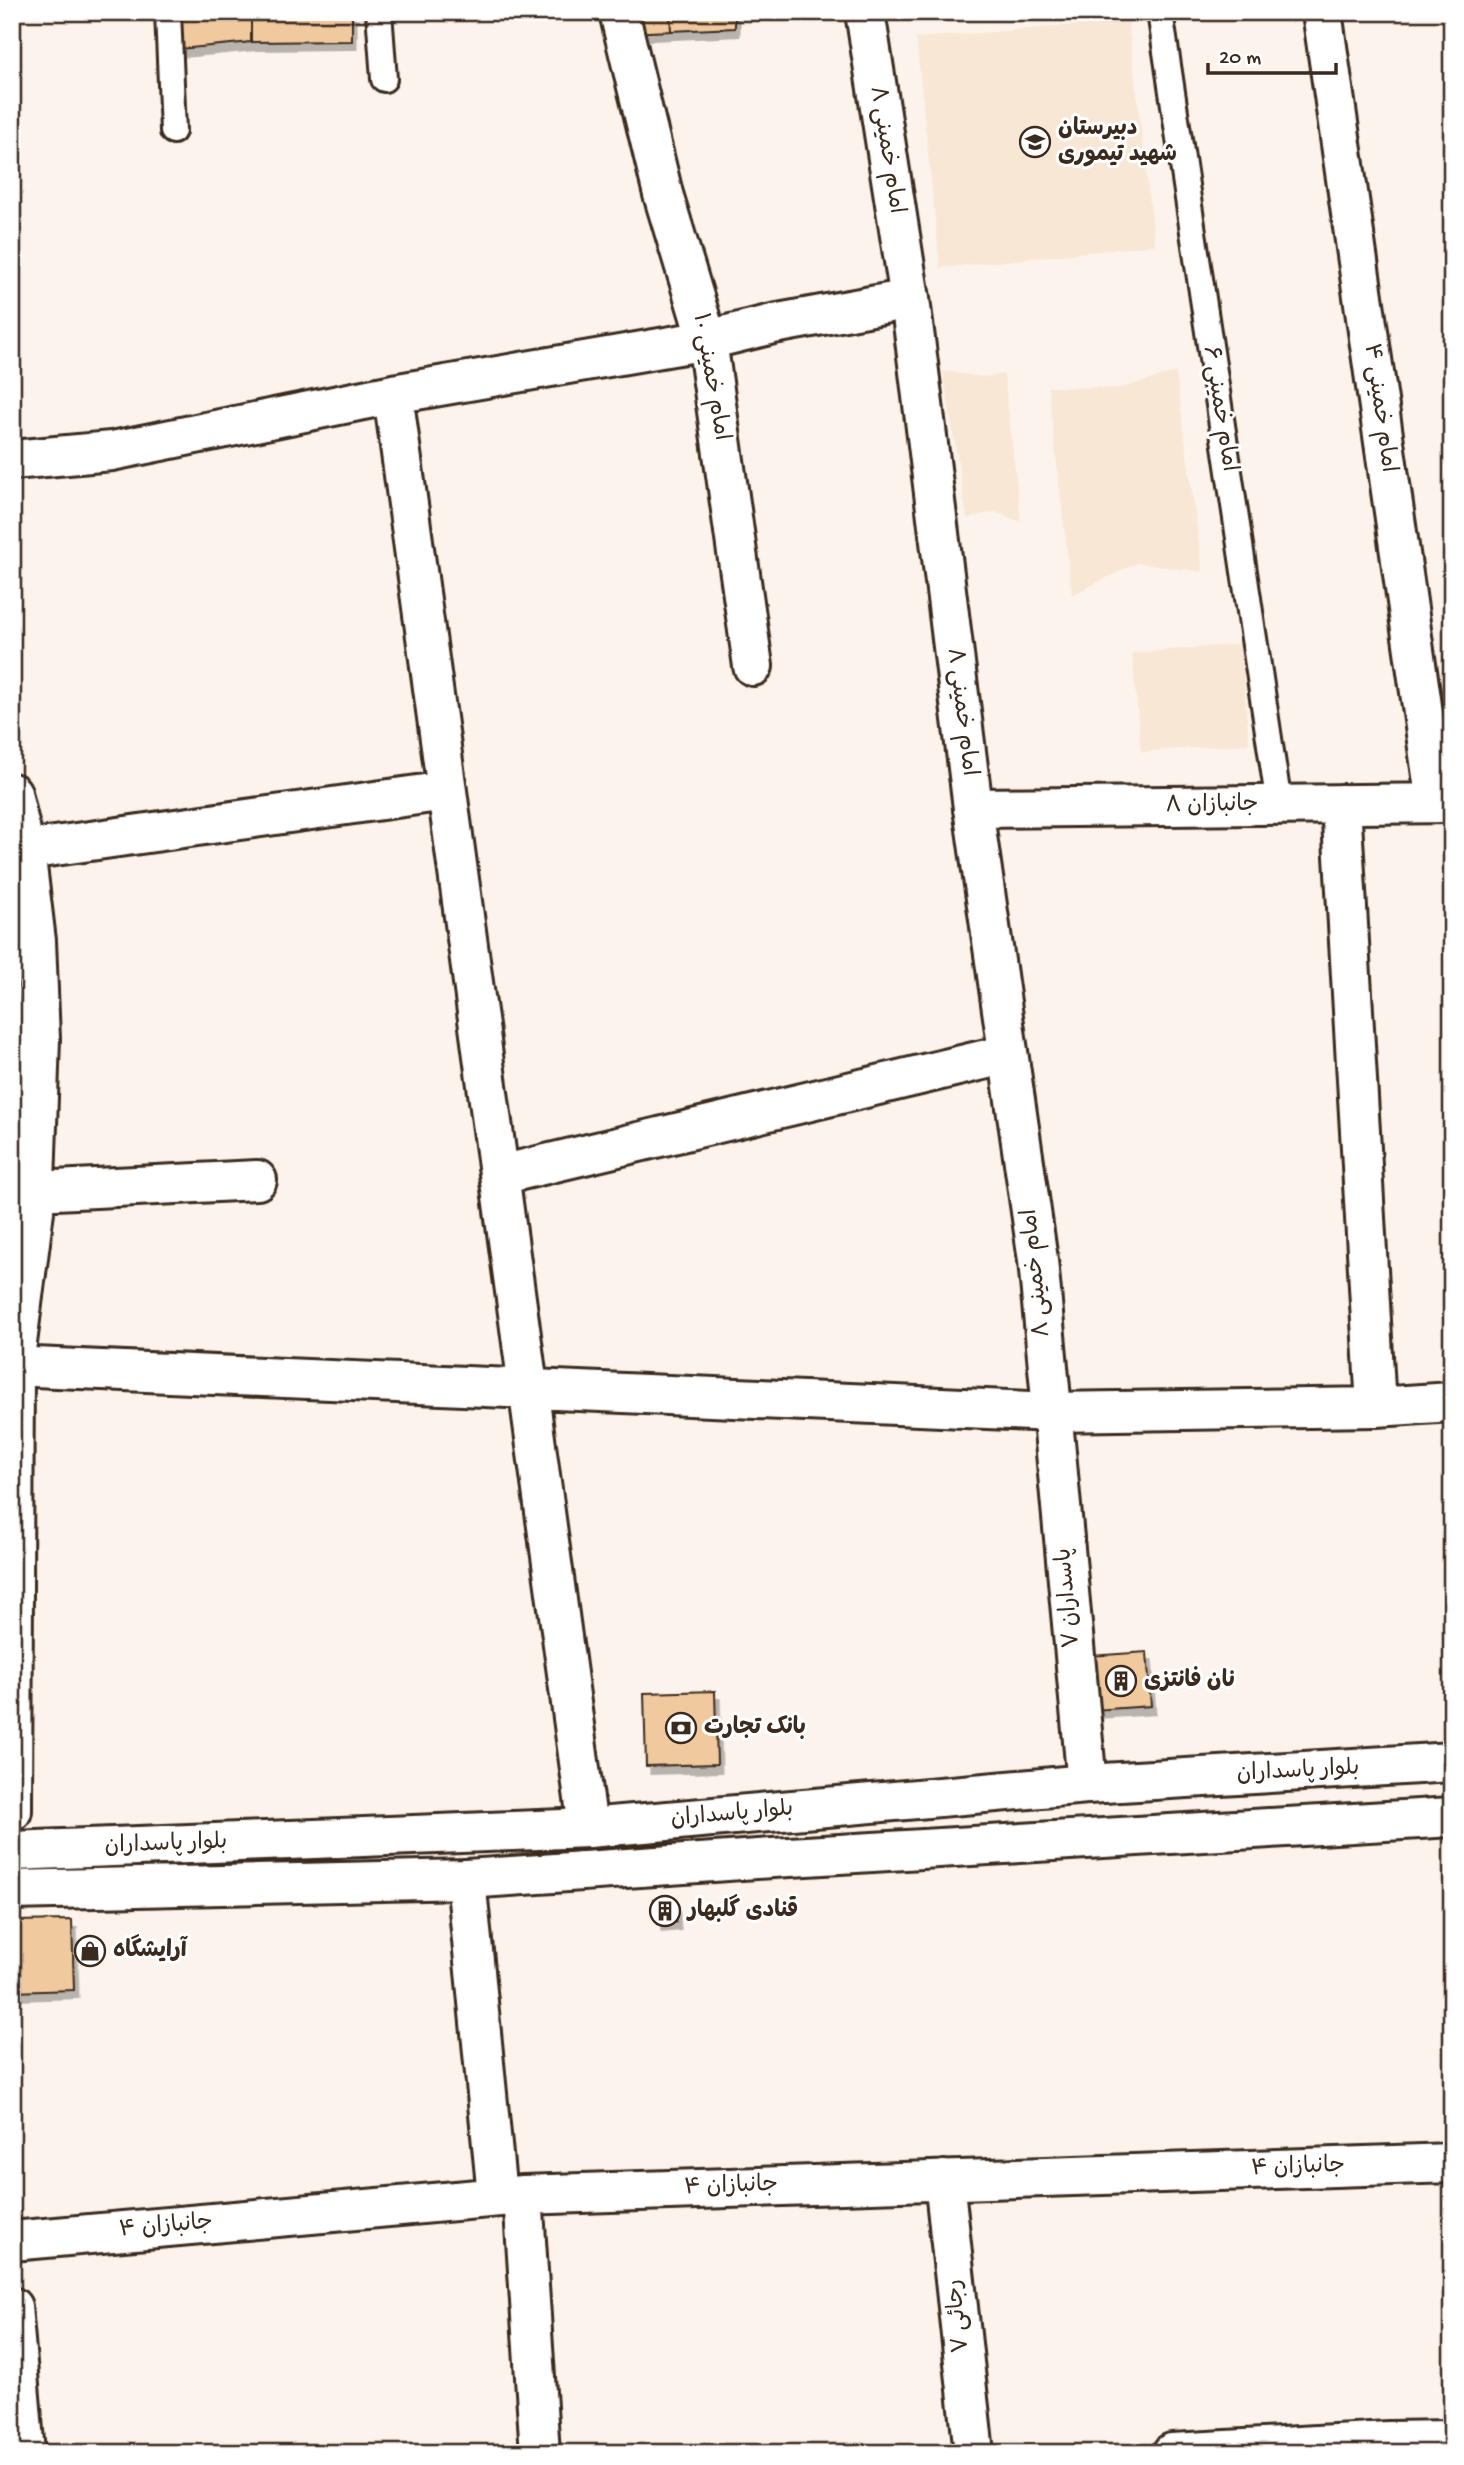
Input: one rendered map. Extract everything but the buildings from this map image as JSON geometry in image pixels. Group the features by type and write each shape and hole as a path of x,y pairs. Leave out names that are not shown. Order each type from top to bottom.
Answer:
{"street":[{"name":"امام خمینی ۱۰","path":"619,12 663,194 708,340 753,666"},
{"name":"امام خمینی ۸","path":"865,12 909,299 973,808 1038,1260 1052,1412"},
{"name":"امام خمینی ۴","path":"1322,12 1444,803"},
{"path":"12,460 112,450 393,394 708,340 773,324 909,299"},
{"path":"393,394 588,1828"},
{"path":"19,851 446,791"},
{"path":"12,793 19,851 36,941 40,1039 13,1366 12,1811"},
{"name":"جانبازان ۸","path":"973,808 1444,803"},
{"path":"1341,804 1376,1407"},
{"path":"500,1175 1008,1054"},
{"path":"27,1204 257,1180"},
{"path":"13,1366 1052,1412 1376,1407 1452,1402"},
{"name":"پاسداران ۷","path":"1052,1412 1087,1784"},
{"name":"بلوار پاسداران","path":"12,1851 588,1828 1087,1784 1452,1762"},
{"path":"1237,1775 1238,1830"},
{"name":"بلوار پاسداران","path":"12,1890 466,1879 773,1857 1452,1817"},
{"path":"466,1879 510,2195 540,2453"},
{"name":"جانبازان ۴","path":"12,2241 510,2195 1452,2163"},
{"name":"رجائی ۷","path":"944,2180 974,2453"},
{"path":"12,2307 25,2453"},
{"path":"1172,2453 1390,2447 1452,2440"}],"lane":[{"path":"168,12 173,131"},
{"path":"379,12 384,79"},
{"name":"امام خمینی ۶","path":"1160,12 1279,805"}],"shaded area":[{"name":"دبیرستان شهید تیموری","path":"1128,21 1155,245 940,268 916,38"},
{"path":"943,371 984,377 1004,374 1021,522 996,512 967,518"},
{"path":"1176,372 1203,572 1137,563 1072,595 1048,387 1122,388"},
{"path":"1241,644 1249,744 1141,752 1132,653"}],"place":[{"name":"دبیرستان شهید تیموری","path":"1035,142"},
{"name":"نان فانتزی","path":"1121,1681"},
{"name":"بانک تجارت","path":"681,1728"},
{"name":"قنادی گلبهار","path":"665,1911"},
{"name":"آرایشگاه","path":"90,1951"}]}
